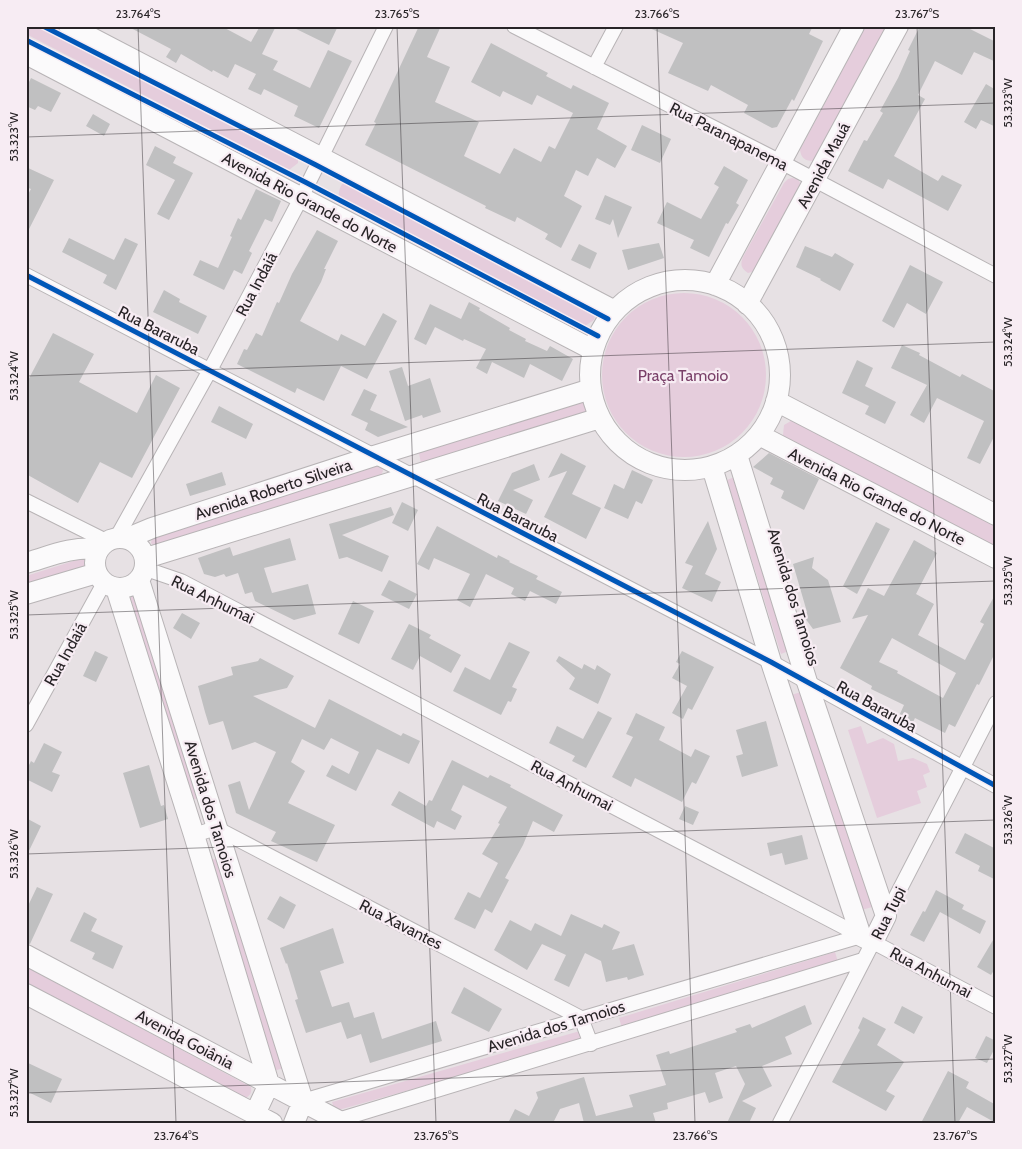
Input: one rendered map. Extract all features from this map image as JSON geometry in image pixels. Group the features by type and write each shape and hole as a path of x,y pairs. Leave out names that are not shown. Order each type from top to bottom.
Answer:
{"street":[{"path":"69,26 615,310"},
{"name":"Rua Indaiá","path":"112,541 210,370 301,198 386,26"},
{"name":"Rua Paranapanema","path":"514,26 781,162 996,276"},
{"path":"594,67 616,26"},
{"path":"715,285 854,26"},
{"name":"Avenida Mauá","path":"747,304 898,26"},
{"name":"Avenida Rio Grande do Norte","path":"26,54 593,350"},
{"name":"Rua Bararuba","path":"26,275 771,662 996,786"},
{"path":"694,280 715,285 732,293 747,304 765,324 776,348 780,375 776,401 766,425 759,435 737,455 712,467 690,471 675,470 647,463 628,452 617,442 600,418 591,390 590,376 593,350 606,322 615,310 631,296 651,286 665,282 694,280"},
{"name":"Avenida Roberto Silveira","path":"26,563 112,541 374,456 591,390"},
{"path":"776,401 996,514"},
{"name":"Avenida Roberto Silveira","path":"144,569 412,476 600,418"},
{"name":"Avenida Rio Grande do Norte","path":"759,435 996,558"},
{"name":"Avenida dos Tamoios","path":"737,455 807,682 886,916"},
{"path":"712,467 771,662 867,939"},
{"path":"26,501 112,541 140,546 144,569 129,587 106,581 26,594"},
{"path":"106,581 95,560 112,541"},
{"name":"Avenida dos Tamoios","path":"144,569 216,828 303,1101 581,1018 867,939"},
{"name":"Rua Anhumai","path":"144,569 180,581 996,1007"},
{"name":"Rua Indaiá","path":"26,725 106,581"},
{"name":"Avenida dos Tamoios","path":"106,581 194,835 270,1084"},
{"name":"Rua Tupi","path":"780,1123 864,960 867,939 886,916 996,703"},
{"path":"194,835 216,828"},
{"name":"Rua Xavantes","path":"216,828 581,1018"},
{"name":"Avenida Goiânia","path":"26,955 303,1101 339,1122"},
{"name":"Avenida dos Tamoios","path":"339,1122 864,960"},
{"name":"Avenida Goiânia","path":"26,994 264,1118"},
{"path":"581,1018 591,1044"},
{"path":"264,1118 270,1084"},
{"path":"294,1123 303,1101"}],"green space":[{"path":"26,26 55,26 298,151 298,163 289,170 26,34"},
{"path":"866,26 889,26 814,161 806,160 802,157 800,150"},
{"path":"349,178 594,307 596,313 594,320 585,326 339,200 340,188"},
{"path":"792,178 798,179 801,185 755,271 748,273 742,266 743,257 784,183"},
{"name":"Praça Tamoio","path":"684,293 708,297 729,307 742,317 752,330 762,351 766,375 762,399 752,420 742,433 729,443 708,453 684,457 660,453 639,443 626,433 616,420 606,399 602,375 606,351 616,330 626,317 639,307 660,297"},
{"path":"584,402 587,413 421,464 419,453"},
{"path":"796,418 996,524 996,551 788,442 783,435 784,425"},
{"path":"377,465 383,471 380,477 154,546 151,543 152,538"},
{"path":"737,476 791,650 781,654 727,480"},
{"path":"83,558 89,560 90,566 26,588 26,576"},
{"path":"141,593 204,796 192,800 130,596"},
{"path":"801,692 872,907 862,910 791,695"},
{"path":"861,726 867,744 883,738 894,744 898,761 913,758 927,764 930,772 923,775 927,787 917,791 921,803 877,818 848,730"},
{"path":"217,858 284,1068 273,1071 206,862"},
{"path":"835,952 838,962 622,1028 619,1018"},
{"path":"26,967 251,1087 250,1094 246,1098 241,1097 26,983"},
{"path":"580,1031 583,1041 335,1111 332,1102"}],"building":[{"path":"127,26 221,26 251,42 260,26 276,26 262,54 278,61 273,70 310,88 328,50 352,61 319,128 294,116 298,106 264,89 261,95 248,89 256,74 235,64 228,78 213,70 212,72 181,54 176,63 166,57 171,49"},
{"path":"290,26 338,26 329,45"},
{"path":"419,26 441,26 427,57 450,67 435,102 479,122 464,156 500,174 514,148 541,162 549,146 555,149 573,113 537,95 532,105 503,91 500,97 471,82 491,43 548,73 546,76 571,89 573,85 609,103 597,129 627,146 615,168 597,158 588,176 576,170 564,196 582,206 561,248 545,239 548,234 517,217 515,222 485,208 486,206 365,145"},
{"path":"645,26 813,26 809,34 823,41 794,101 792,99 777,127 772,128 744,113 748,105 711,85 708,91 668,73 683,43"},
{"path":"920,26 964,26 996,42 996,62 974,52 962,75 935,61 918,95 925,99 894,156 938,181 942,175 962,185 948,211 888,179 883,189 848,171 864,140 867,141 883,113 880,111 898,78 910,51 908,50"},
{"path":"31,78 61,93 51,112 38,106 35,110 26,106 26,88"},
{"path":"986,84 996,90 996,127 981,120 976,129 964,122"},
{"path":"93,114 110,124 104,136 86,126"},
{"path":"642,125 671,139 660,163 631,150"},
{"path":"155,146 176,157 173,163 193,173 169,220 157,214 175,180 146,165"},
{"path":"724,166 748,180 736,203 739,205 728,224 726,223 709,257 690,248 694,240 657,223 667,202 701,219 719,187 714,184"},
{"path":"26,167 54,180 26,235 26,198 31,189 26,187"},
{"path":"256,189 281,201 272,222 265,219 249,251 252,253 242,274 234,270 224,290 193,275 200,260 218,268 238,218 241,220"},
{"path":"605,195 632,207 618,238 613,219 610,225 595,219"},
{"path":"317,230 338,241 324,269 326,269 321,282 300,321 338,341 341,334 365,346 383,313 397,321 367,379 341,366 324,401 297,388 295,393 237,364 244,349 247,350 256,333 262,336 277,302 279,303 292,274"},
{"path":"69,238 114,260 125,238 138,244 116,290 103,283 107,275 62,252"},
{"path":"659,243 664,258 628,270 622,250"},
{"path":"579,244 597,253 590,269 571,260"},
{"path":"805,246 832,257 835,253 854,264 840,291 796,267"},
{"path":"910,265 943,282 926,314 907,303 894,328 882,321"},
{"path":"164,290 180,299 179,302 207,316 198,334 153,312"},
{"path":"469,302 510,328 509,330 526,339 525,341 547,351 550,346 573,359 562,381 530,364 524,378 492,362 487,374 476,368 486,349 464,339 463,341 435,327 426,345 414,339 430,304 461,319"},
{"path":"53,333 94,354 79,382 137,413 156,375 180,388 132,478 100,462 78,503 26,474 26,384"},
{"path":"902,345 920,353 919,355 960,377 962,374 996,392 996,433 980,464 967,458 984,421 937,398 924,423 910,415 927,385 891,368"},
{"path":"857,360 873,368 865,386 896,402 885,424 865,414 869,406 842,393"},
{"path":"402,367 408,386 430,378 441,412 423,418 422,415 405,421 389,371"},
{"path":"364,389 377,395 370,410 408,427 378,437 365,430 368,423 351,415"},
{"path":"219,406 253,424 246,439 211,422"},
{"path":"561,453 586,466 572,494 601,508 586,539 544,517 567,471 548,478"},
{"path":"769,453 819,479 804,510 781,498 784,491 770,484 773,478 753,467"},
{"path":"534,464 540,480 513,490 533,500 526,514 498,501 512,473"},
{"path":"632,470 653,480 642,504 636,501 628,519 604,508 614,484 624,489"},
{"path":"222,472 226,485 190,496 186,484"},
{"path":"402,502 418,510 408,531 392,523"},
{"path":"391,507 394,515 342,535 389,556 382,572 347,557 339,559 329,524"},
{"path":"708,521 717,549 705,574 721,582 712,602 682,588 693,566 685,563"},
{"path":"876,522 890,529 857,594 843,586"},
{"path":"437,526 497,558 498,555 538,576 536,579 562,592 556,604 530,591 525,601 511,594 514,588 486,574 470,607 457,600 470,574 434,558 429,570 417,564"},
{"path":"290,538 296,560 264,568 272,593 308,584 316,614 294,620 255,601 252,592 245,594 238,573 226,577 224,574 215,577 204,574 198,558 230,547 233,556"},
{"path":"914,540 937,553 916,594 934,604 918,635 965,660 984,624 980,622 996,593 996,651 955,727 949,724 945,733 915,718 912,724 899,716 904,705 871,689 872,686 840,668 868,615 852,619 868,588 884,596","holes":["892,638 956,673 943,698 879,662"]},
{"path":"814,557 812,568 828,580 841,622 813,629 802,614 807,612 793,564"},
{"path":"389,580 417,594 409,609 381,595"},
{"path":"353,601 374,611 359,644 338,634"},
{"path":"182,613 200,623 191,639 173,628"},
{"path":"409,624 431,635 429,638 461,655 451,673 420,656 413,670 391,659"},
{"path":"509,642 530,652 512,687 517,689 511,702 508,701 501,715 453,691 465,667 490,680"},
{"path":"95,651 108,657 96,682 83,676"},
{"path":"682,651 714,667 692,710 688,708 683,719 672,713 687,686 672,678 680,664 676,662"},
{"path":"559,656 582,669 584,664 595,670 597,665 611,674 598,704 569,689 575,678 556,661"},
{"path":"260,658 294,676 287,688 253,696 315,728 329,699 401,736 403,733 420,741 409,764 377,749 356,791 326,776 332,765 349,774 359,752 331,738 324,750 302,739 291,762 305,771 288,803 335,825 317,862 271,841 276,832 236,813 228,785 240,781 249,810 276,752 255,742 232,750 223,721 209,725 205,712 198,686 233,675 231,667 258,661"},
{"path":"598,711 612,718 586,768 572,761 575,756 549,743 557,726 583,739"},
{"path":"636,713 665,727 659,740 691,757 695,749 710,756 696,784 692,782 682,802 635,778 631,787 612,777 633,737 626,734"},
{"path":"766,721 778,766 742,777 736,756 743,754 736,730"},
{"path":"44,743 62,752 52,772 60,775 52,792 26,779 26,771 31,761 34,763"},
{"path":"452,760 488,778 490,775 511,785 510,787 563,815 554,832 533,821 523,845 505,878 509,880 492,913 485,909 475,929 454,919 468,892 480,898 498,863 482,854 500,824 498,823 507,807 463,785 451,810 462,816 455,830 437,821 434,828 391,805 399,791 426,806 429,800 432,801"},
{"path":"149,765 161,806 164,805 168,819 140,828 123,773"},
{"path":"685,806 699,812 693,825 679,819"},
{"path":"26,818 41,826 26,857"},
{"path":"965,833 996,849 996,880 978,871 980,866 955,853"},
{"path":"802,835 808,859 785,865 782,853 770,856 767,843"},
{"path":"37,887 53,894 30,944 26,943 26,910"},
{"path":"936,890 964,905 962,909 986,921 980,934 940,912 924,942 910,935"},
{"path":"280,896 296,905 284,929 267,919"},
{"path":"84,912 97,919 91,931 123,946 113,969 92,959 95,953 70,941"},
{"path":"571,914 602,928 604,924 620,932 612,950 634,944 644,975 628,980 627,977 606,982 601,961 585,953 569,987 554,980 566,955 542,944 527,970 494,950 510,920 531,931 535,923 561,936"},
{"path":"333,928 344,963 320,971 332,1007 349,1002 354,1018 374,1012 382,1039 436,1021 442,1041 370,1063 361,1034 347,1039 341,1022 306,1033 295,1000 298,999 287,963 280,948"},
{"path":"996,935 996,967 991,975 977,967"},
{"path":"464,987 502,1009 489,1032 451,1013"},
{"path":"805,1005 812,1024 785,1037 792,1054 762,1066 772,1086 742,1101 756,1108 749,1123 727,1123 745,1084 736,1066 715,1073 723,1098 709,1103 705,1092 667,1103 668,1109 653,1113 656,1123 584,1123 579,1103 560,1109 553,1123 508,1123 515,1109 529,1116 538,1098 536,1092 584,1077 596,1116 633,1107 629,1095 666,1085 656,1055 669,1051 670,1054 737,1032 735,1029 750,1024 752,1028"},
{"path":"902,1006 923,1017 914,1034 894,1023"},
{"path":"863,1017 886,1029 877,1045 904,1062 886,1091 895,1096 886,1111 832,1082 860,1030 858,1028"},
{"path":"986,1036 996,1041 996,1046 987,1063 975,1058"},
{"path":"26,1062 62,1079 51,1103 26,1091"},
{"path":"948,1071 969,1082 966,1088 996,1105 996,1123 967,1107 958,1123 921,1123"}],"cycle path":[{"path":"43,26 316,165 608,319"},
{"path":"26,40 307,183 598,336"},
{"path":"26,275 771,662 996,786"}]}
